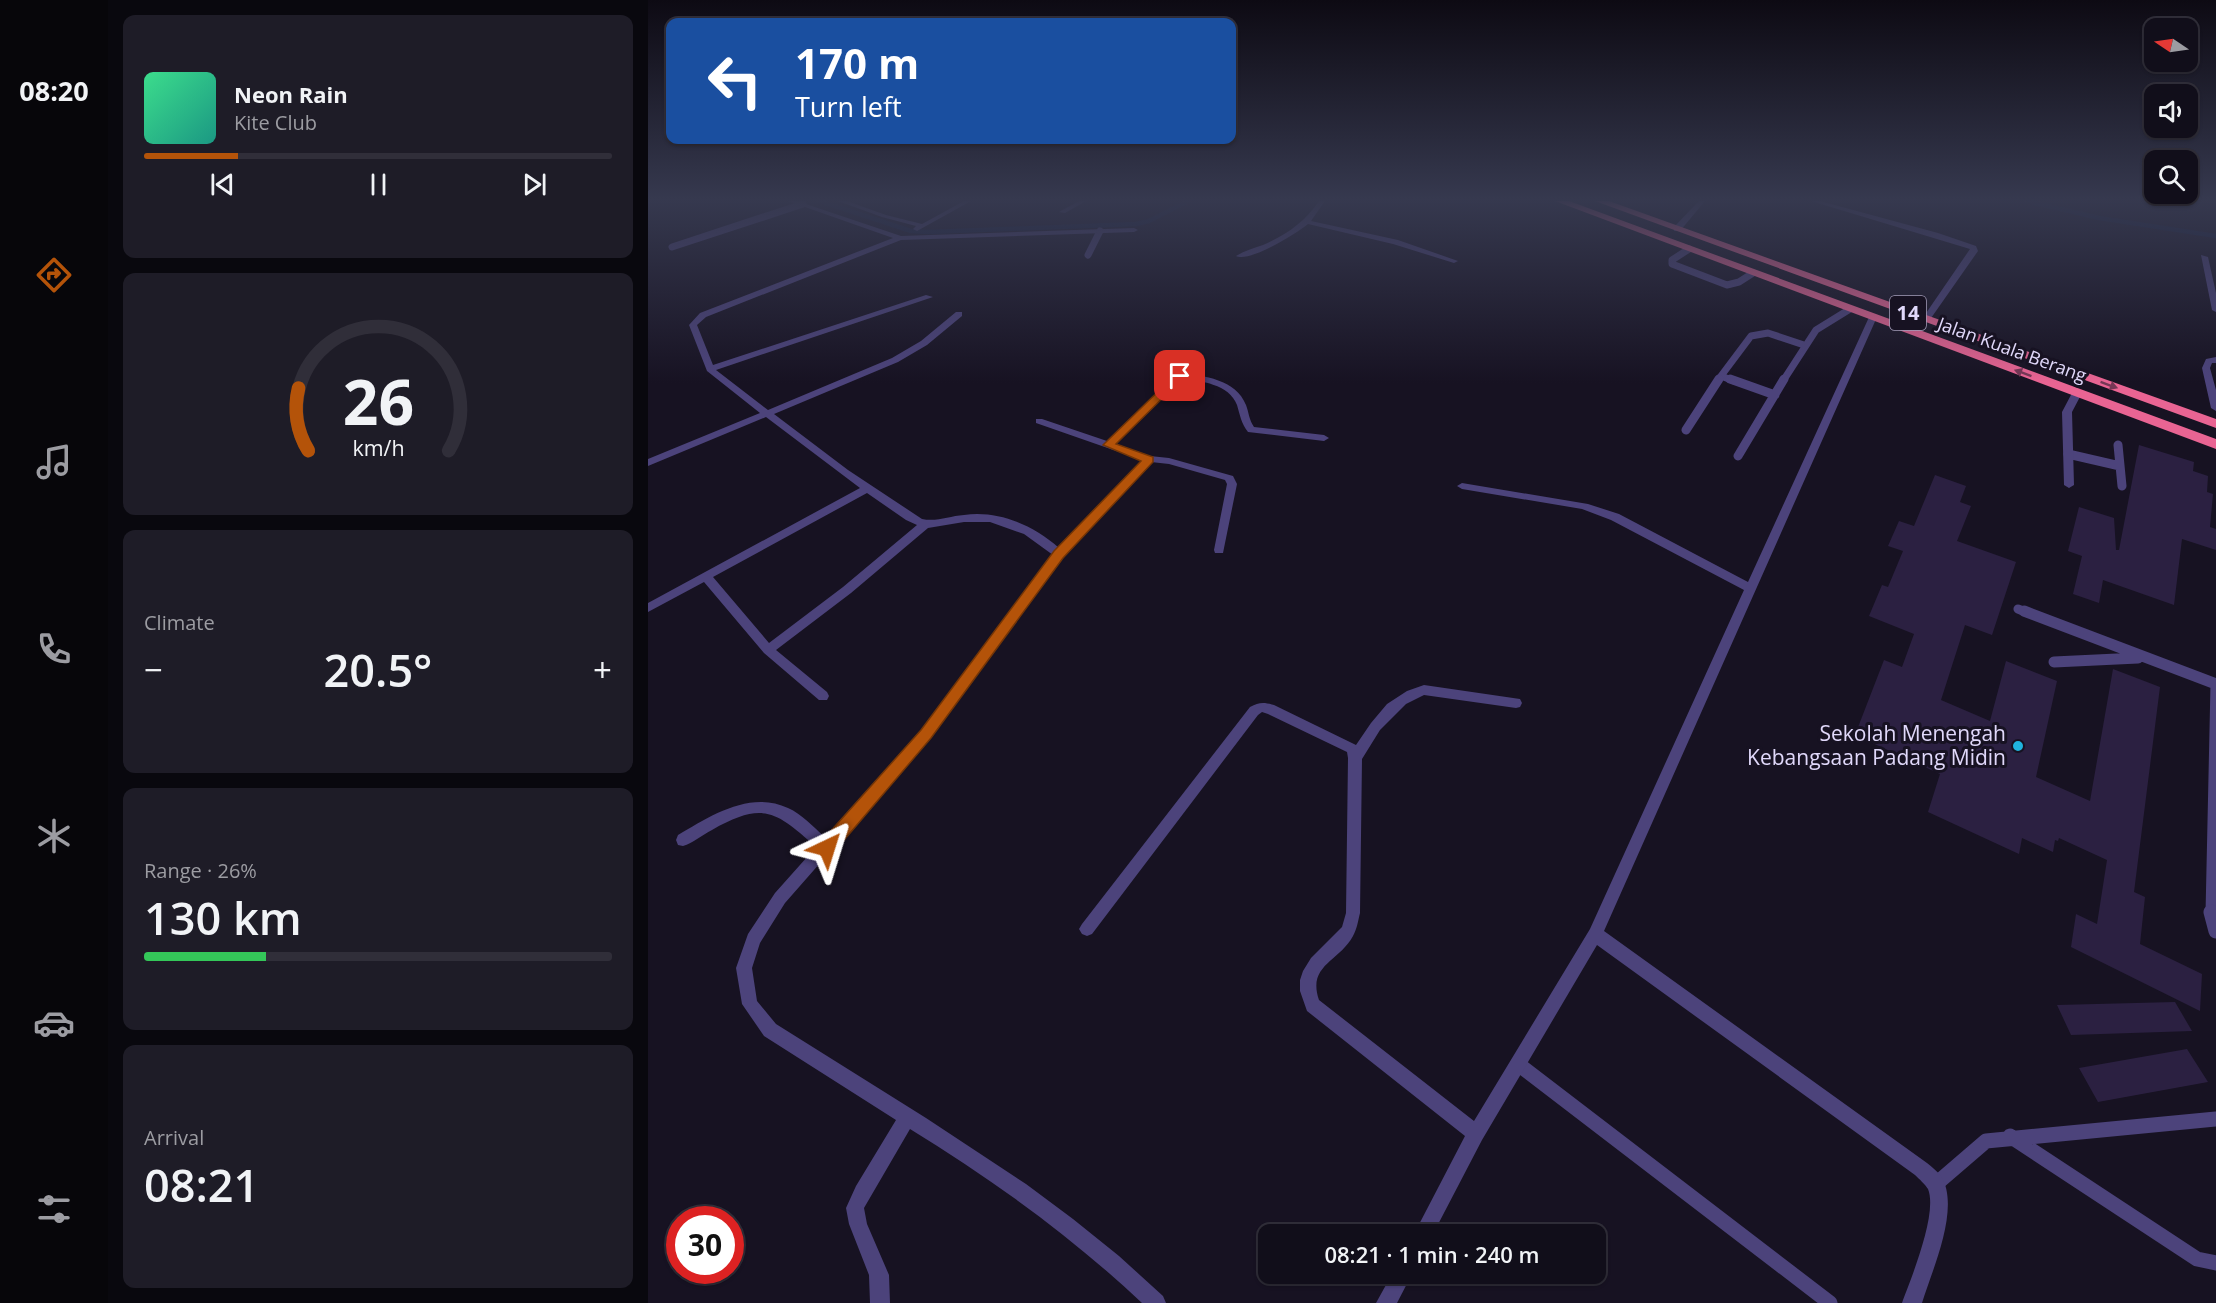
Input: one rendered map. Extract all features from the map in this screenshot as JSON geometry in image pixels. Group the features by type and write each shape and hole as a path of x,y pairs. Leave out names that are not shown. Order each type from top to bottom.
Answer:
{"highway":[{"name":"Jalan Kuala Berang","path":"1723,262 2216,444"},
{"name":"Jalan Kuala Berang","path":"1768,262 2216,424"}],"street":[{"path":"838,262 703,315 693,325 710,369 718,377 867,488 925,524"},
{"path":"1926,319 1966,262"},
{"path":"2205,262 2216,310"},
{"path":"710,369 929,297"},
{"path":"648,463 895,360 924,343 959,314"},
{"path":"1428,1224 1476,1134 1595,934 1873,317"},
{"path":"2216,360 2209,361 2206,368 2216,408"},
{"path":"1109,445 1180,376 1209,380 1227,387 1238,398 1245,424 1251,430 1324,438"},
{"path":"2069,485 2067,412 2077,393"},
{"path":"1039,421 1149,459 1169,461 1229,478 1232,484 1219,550"},
{"path":"1149,459 1059,555 926,734 827,848 780,898 753,939 744,968 750,1004 770,1030 1005,1180 1120,1267 1156,1303"},
{"path":"1462,486 1584,506 1615,517 1751,588"},
{"path":"648,608 707,578 867,488"},
{"path":"768,650 847,590 925,524 967,517 986,518 1013,525 1041,537 1059,555"},
{"path":"707,578 768,650 823,696"},
{"path":"1355,758 1382,718 1396,702 1409,694 1424,690 1516,703"},
{"path":"1087,929 1254,711 1261,707 1270,709 1345,745 1352,749 1355,758 1353,913 1348,930 1310,971 1305,989 1313,1005 1476,1134"},
{"path":"683,840 711,823 753,809 769,808 783,812 827,848"},
{"path":"1595,934 1922,1169 1936,1184 1940,1202 1935,1227 1912,1303"},
{"path":"880,1303 879,1275 858,1224 855,1208 862,1192 907,1118"},
{"path":"1386,1303 1396,1284"}],"lane":[{"path":"1672,262 1672,264 1727,285 1739,282 1753,273"},
{"path":"1738,456 1804,345 1816,330 1850,309"},
{"path":"1686,430 1721,376 1751,336 1768,333 1804,345"},
{"path":"1721,376 1775,395"},
{"path":"2118,445 2122,486"},
{"path":"2068,454 2120,466"},
{"path":"2018,609 2216,684 2211,917 2216,931"},
{"path":"2054,662 2079,664 2104,658 2147,658"},
{"path":"1518,1064 1830,1303"},
{"path":"1936,1184 1986,1141 2010,1136 2216,1119"},
{"path":"2010,1136 2198,1259 2216,1263"}],"building":[{"path":"2139,445 2194,462 2193,471 2208,476 2207,492 2213,494 2210,527 2216,529 2216,550 2182,539 2174,605 2103,580 2099,603 2073,594 2082,556 2068,551 2079,507 2114,518 2116,550 2119,550"},
{"path":"1935,475 1966,486 1960,502 1971,506 1957,541 2016,562 1992,635 1965,625 1941,700 1990,721 2006,661 2057,681 2036,777 2090,801 2113,669 2160,687 2134,892 2145,897 2140,944 2202,974 2200,1011 2071,947 2076,914 2097,924 2107,860 2059,838 2058,841 2055,840 2053,852 2022,838 2019,854 1928,812 1940,774 1855,735 1884,660 1902,667 1914,634 1869,616 1882,585 1888,587 1903,551 1888,546 1899,521 1914,526"},
{"path":"2175,1002 2192,1031 2071,1035 2057,1005"},
{"path":"2187,1049 2208,1082 2098,1102 2079,1068"}],"place":[{"name":"Sekolah Menengah Kebangsaan Padang Midin","path":"2018,746"}],"route":[{"path":"827,848 926,734 1066,546 1149,459 1109,445 1180,376"}]}
